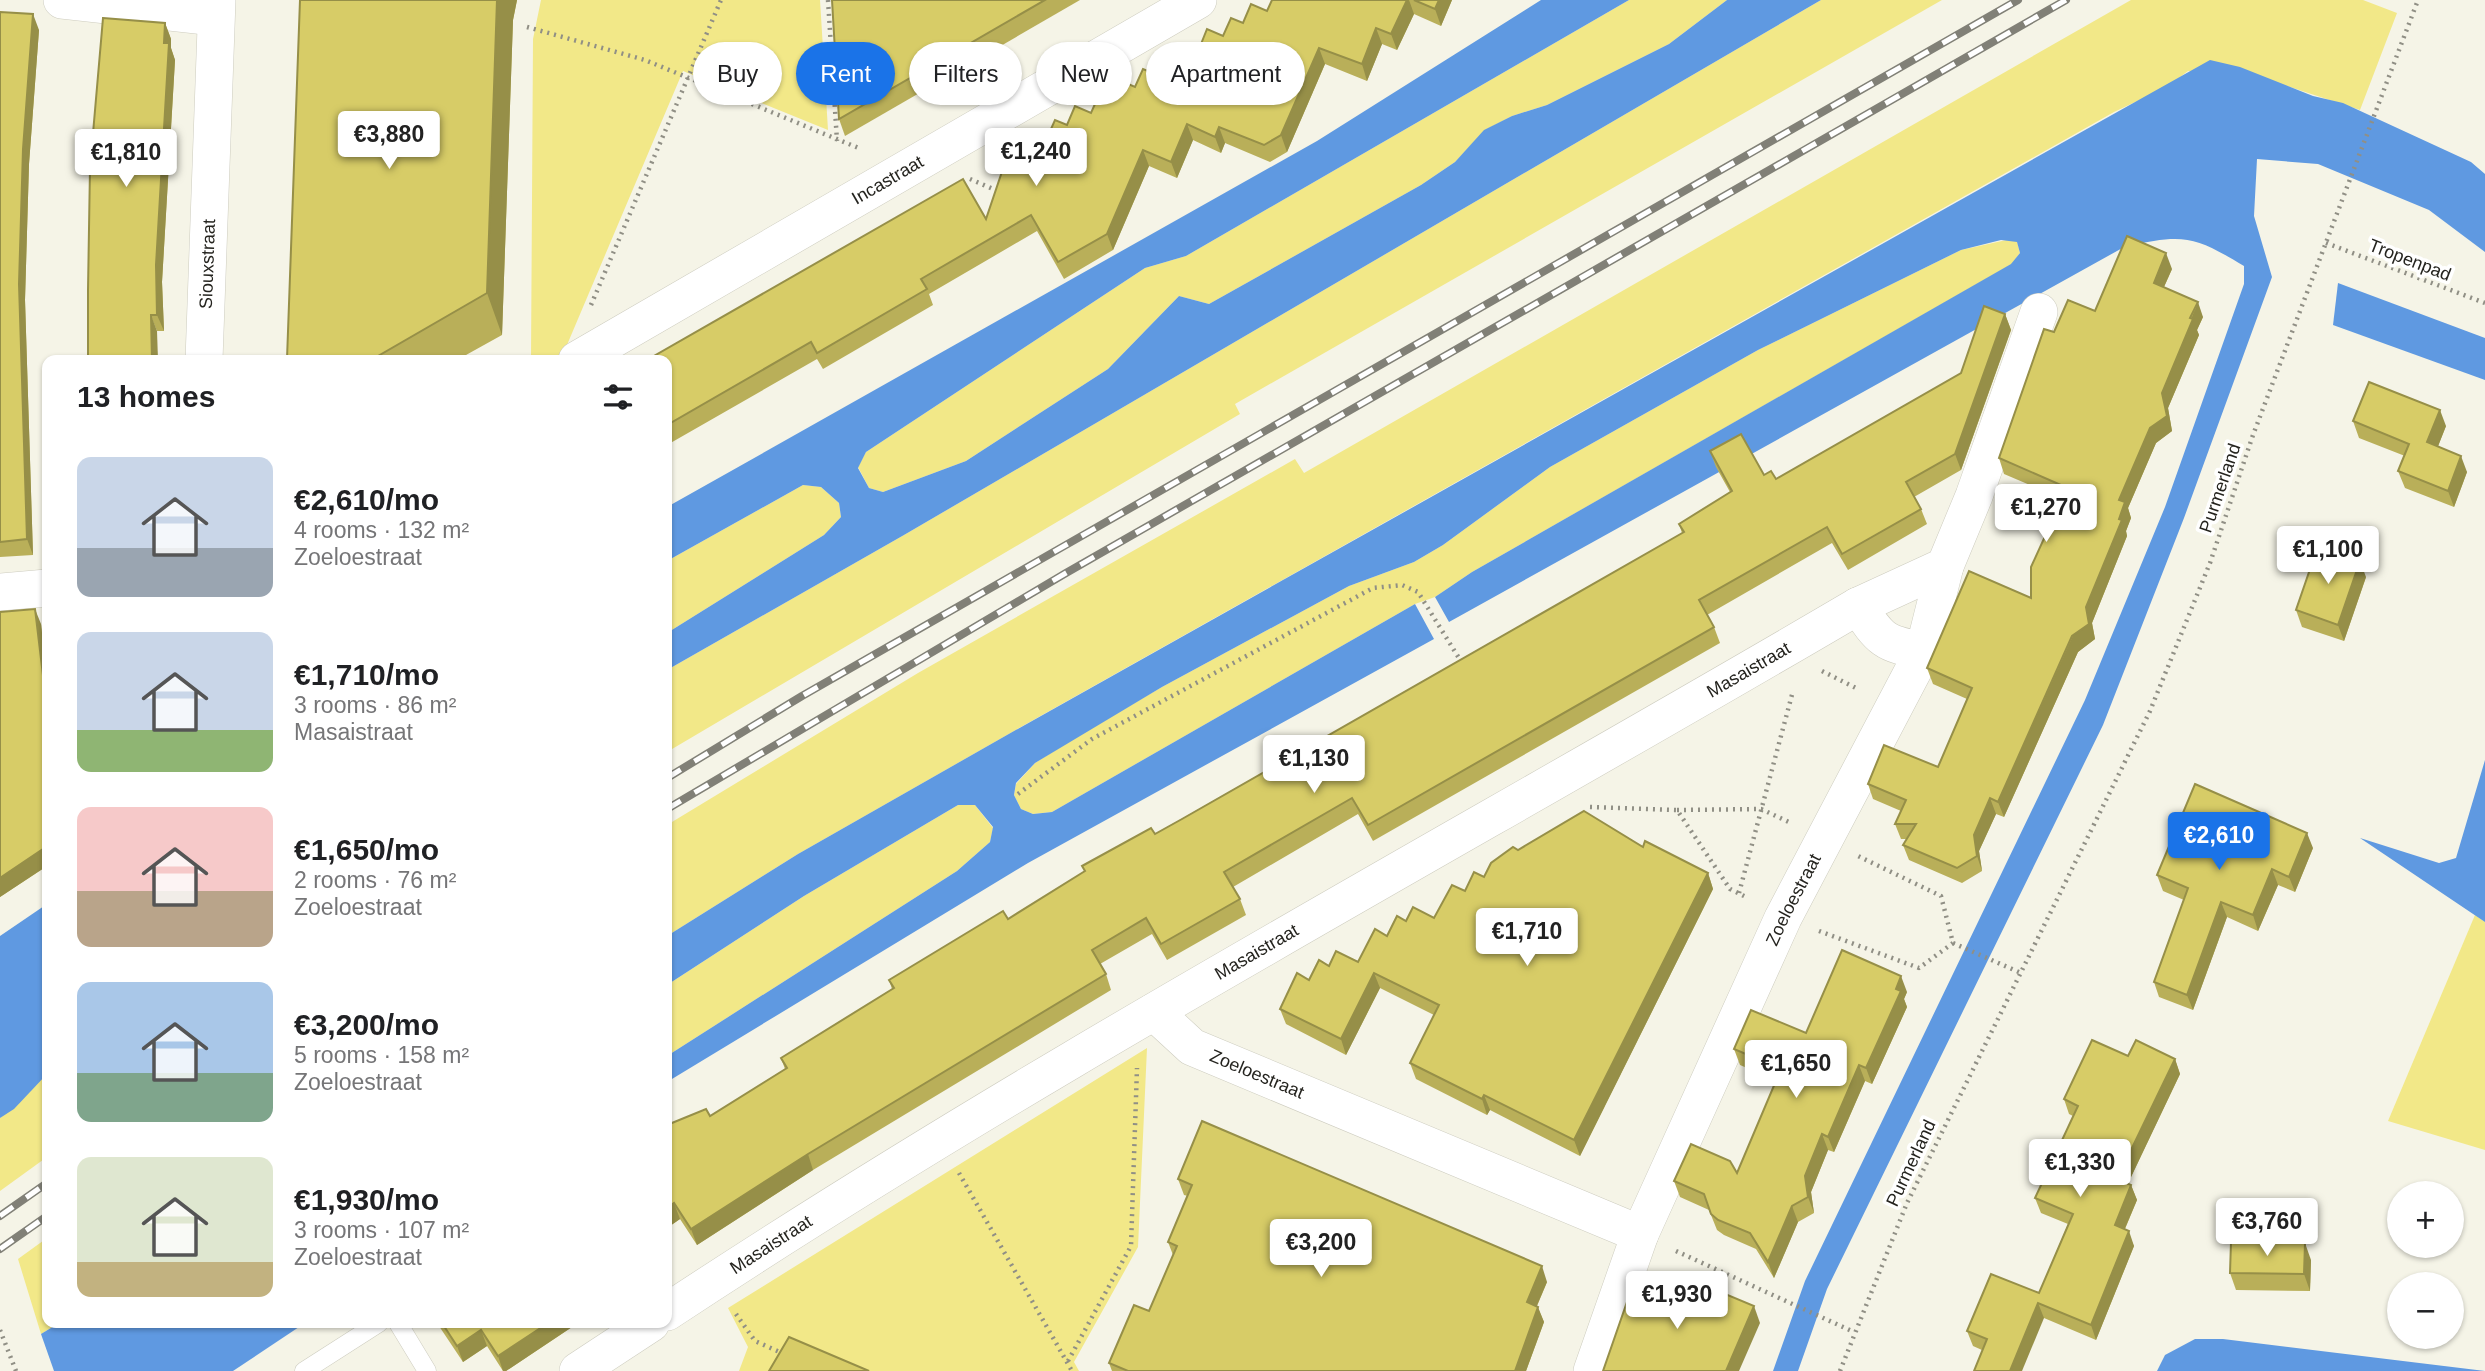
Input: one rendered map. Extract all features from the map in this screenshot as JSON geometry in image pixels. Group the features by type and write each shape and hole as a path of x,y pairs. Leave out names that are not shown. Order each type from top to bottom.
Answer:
{"street":[{"path":"62,0 216,9"},
{"name":"Incastraat","path":"586,355 1198,0"},
{"name":"Siouxstraat","path":"204,355 216,9"},
{"path":"1945,566 1974,496 2039,312"},
{"name":"Masaistraat","path":"672,1309 940,1139 1146,1017 1792,656 1858,606 1945,566"},
{"name":"Zoeloestraat","path":"1592,1371 1640,1234 1783,918 1924,650 1945,566"},
{"path":"0,592 42,588"},
{"path":"1858,606 1872,628 1892,646 1924,650"},
{"name":"Zoeloestraat","path":"1146,1017 1192,1047 1640,1234"},
{"path":"578,1371 643,1328"}],"lane":[{"path":"304,1371 371,1328"},
{"path":"401,1328 427,1371"}],"path":[{"path":"590,306 721,0"},
{"path":"828,0 836,141"},
{"name":"Purmerland","path":"1840,1371 1907,1203 2161,685 2210,563 2253,435 2418,0"},
{"path":"527,27 645,60 836,141 885,156 923,159 1009,196"},
{"name":"Tropenpad","path":"2326,243 2485,303"},
{"path":"1018,794 1092,739 1373,588 1402,585 1418,592 1469,675"},
{"path":"1739,893 1761,809 1792,656 1892,707"},
{"path":"1676,810 1761,809 1824,839"},
{"path":"1953,943 2021,973"},
{"path":"1068,1361 1131,1246 1146,1017"},
{"path":"940,1139 1072,1371"},
{"path":"1640,1234 1854,1332"},
{"path":"713,1282 755,1341 790,1356"},
{"path":"0,1330 16,1371"}],"shaded area":[{"path":"541,0 820,0 823,42 796,42 796,105 826,105 828,130 767,105 782,105 782,42 693,42 693,75 683,71 564,352 559,355 531,355 533,39"},
{"path":"1629,0 1727,0 1669,44 1547,105 1512,116 1485,130 1455,162 1421,185 1209,304 1179,296 1108,369 966,461 883,492 869,488 858,467 866,452 1145,268 1186,256"},
{"path":"1821,0 1942,0 1235,404 1240,414 672,749 672,667 904,535"},
{"path":"2131,0 2363,0 2397,13 2360,110 2287,86 2188,71 2167,87 2114,112 1014,731 798,854 672,933 672,822 918,673 1295,459 1304,473"},
{"path":"2011,239 2017,241 2020,253 2012,264 1472,572 1435,597 1415,604 1052,812 1033,814 1021,809 1014,795 1016,784 1035,763 1162,687 1349,586 1414,562 1443,545 1550,467 1758,350 1961,250"},
{"path":"803,485 821,487 839,503 841,517 824,535 672,630 672,558"},
{"path":"958,805 975,805 993,828 990,842 957,871 672,1053 672,982 804,896"},
{"path":"2475,915 2485,922 2485,1150 2388,1121"},
{"path":"1147,1048 1138,1247 1074,1362 1079,1371 739,1371 748,1347 728,1308"},
{"path":"42,1079 42,1161 0,1191 0,1118"},
{"path":"42,1242 42,1328 51,1328 41,1334 18,1259"}],"water":[{"path":"1541,0 1629,0 1186,256 1145,268 866,452 858,468 869,488 883,492 966,461 1108,369 1179,296 1209,304 1421,185 1455,162 1484,130 1512,116 1547,105 1669,44 1727,0 1821,0 904,535 672,667 672,630 824,535 841,517 839,503 821,487 803,485 672,558 672,504 1317,141"},
{"path":"2210,60 2240,67 2313,96 2343,103 2471,162 2485,174 2485,252 2429,210 2318,164 2257,159 2254,216 2272,277 2184,518 2103,725 1827,1289 1798,1371 1773,1371 1805,1281 2085,700 2165,507 2244,284 2244,266 2212,248 2188,240 2162,240 2126,246 1449,622 1435,597 1472,572 2011,264 2020,253 2017,242 2001,240 1961,250 1758,350 1550,467 1443,545 1414,562 1349,586 1162,687 1035,763 1016,783 1014,795 1021,809 1033,814 1052,812 1415,604 1434,639 1028,863 672,1079 672,1053 957,871 990,842 993,827 975,805 958,805 804,896 672,982 672,933 798,854"},
{"path":"2338,283 2485,338 2485,380 2333,325"},
{"path":"2485,760 2485,922 2360,838 2439,863 2456,858"},
{"path":"42,907 42,1079 14,1109 0,1118 0,936"},
{"path":"51,1328 298,1328 233,1371 54,1371 41,1334"},
{"path":"2195,1339 2223,1339 2485,1371 2157,1371 2165,1355"}],"building":[{"path":"300,0 497,0 487,293 380,355 287,355"},
{"path":"832,0 1045,0 972,42 909,42 909,79 895,87 895,42 834,42"},
{"path":"1272,0 1407,0 1391,34 1376,28 1362,64 1319,48 1305,80 1305,42 1202,42 1207,29 1223,36 1231,18 1243,23 1251,4 1267,11"},
{"path":"1414,0 1439,0 1435,9"},
{"path":"0,12 33,14 23,149 19,284 27,539 0,542"},
{"path":"103,18 165,23 164,43 169,43 156,265 157,315 151,315 152,355 88,355 90,168"},
{"path":"1143,69 1146,70 1146,105 1294,105 1281,135 1264,145 1219,127 1215,137 1187,124 1171,162 1143,150 1107,234 1058,262 1031,215 921,279 927,289 817,353 811,342 672,422 672,355 656,355 963,179 986,219 1011,145 1023,151 1031,131 1047,138 1055,120 1067,125 1075,106 1091,113 1095,105 1132,105 1132,86 1135,87"},
{"path":"838,105 863,105 839,119"},
{"path":"2127,236 2166,253 2154,283 2198,302 2162,393 2167,416 2150,428 2119,500 2125,502 2119,519 2122,520 2086,607 2089,624 2072,636 1998,802 1990,798 1974,835 1977,856 1957,868 1903,845 1916,824 1895,824 1906,800 1868,784 1884,745 1938,767 1972,688 1927,668 1969,571 2031,598 2031,567 2057,510 2051,508 2061,485 1999,458 2044,329 2054,332 2068,300 2095,311"},
{"path":"1984,306 2005,314 1955,454 1906,482 1921,509 1842,554 1827,527 1699,600 1714,627 1368,825 1352,798 1224,872 1240,899 1161,944 1146,918 1092,950 1106,974 808,1154 691,1229 674,1203 672,1204 672,1123 706,1109 710,1116 787,1068 781,1058 894,988 889,980 1003,911 1008,919 1085,871 1082,866 1151,828 1155,834 1684,532 1679,524 1732,491 1710,451 1741,434 1764,475 1771,471 1776,479 1961,373"},
{"path":"2369,382 2440,410 2427,442 2461,456 2448,491 2398,471 2409,444 2353,421"},
{"path":"2318,546 2360,561 2338,625 2296,610"},
{"path":"35,609 42,667 42,850 0,878 0,612"},
{"path":"2195,784 2307,833 2289,877 2272,869 2253,915 2221,902 2187,995 2154,982 2188,888 2157,875"},
{"path":"1584,811 1643,847 1645,841 1708,873 1574,1140 1484,1095 1482,1099 1410,1063 1439,1005 1374,973 1341,1039 1280,1009 1297,973 1309,980 1319,960 1329,966 1336,951 1358,962 1375,929 1387,936 1397,916 1406,921 1413,907 1434,918 1452,885 1465,891 1474,872 1484,877 1491,863 1513,847 1518,850"},
{"path":"1842,950 1901,976 1896,989 1901,991 1866,1068 1859,1065 1828,1137 1822,1134 1805,1176 1808,1197 1792,1206 1768,1262 1750,1233 1718,1220 1711,1214 1704,1194 1674,1181 1691,1144 1730,1161 1737,1173 1781,1069 1734,1049 1751,1010 1806,1033"},
{"path":"2092,1040 2128,1056 2136,1040 2175,1059 2117,1179 2131,1185 2115,1225 2129,1231 2091,1325 2038,1303 2010,1371 1974,1371 1987,1339 1967,1331 1991,1274 2039,1293 2073,1214 2035,1198 2078,1106 2064,1099"},
{"path":"1202,1121 1542,1266 1527,1302 1538,1307 1515,1371 1128,1371 1109,1363 1134,1305 1149,1311 1177,1246 1168,1242 1192,1185 1178,1179"},
{"path":"2231,1242 2305,1243 2304,1274 2230,1273"},
{"path":"1636,1276 1680,1304 1686,1289 1709,1294 1711,1288 1754,1306 1726,1371 1603,1371"},
{"path":"445,1328 540,1328 498,1356 481,1330 457,1346"},
{"path":"789,1337 869,1371 769,1371"}],"railway":[{"path":"672,775 802,696 2018,0"},
{"path":"672,806 1066,573 2066,0"},
{"path":"0,1216 42,1187"},
{"path":"0,1249 42,1220"}]}
